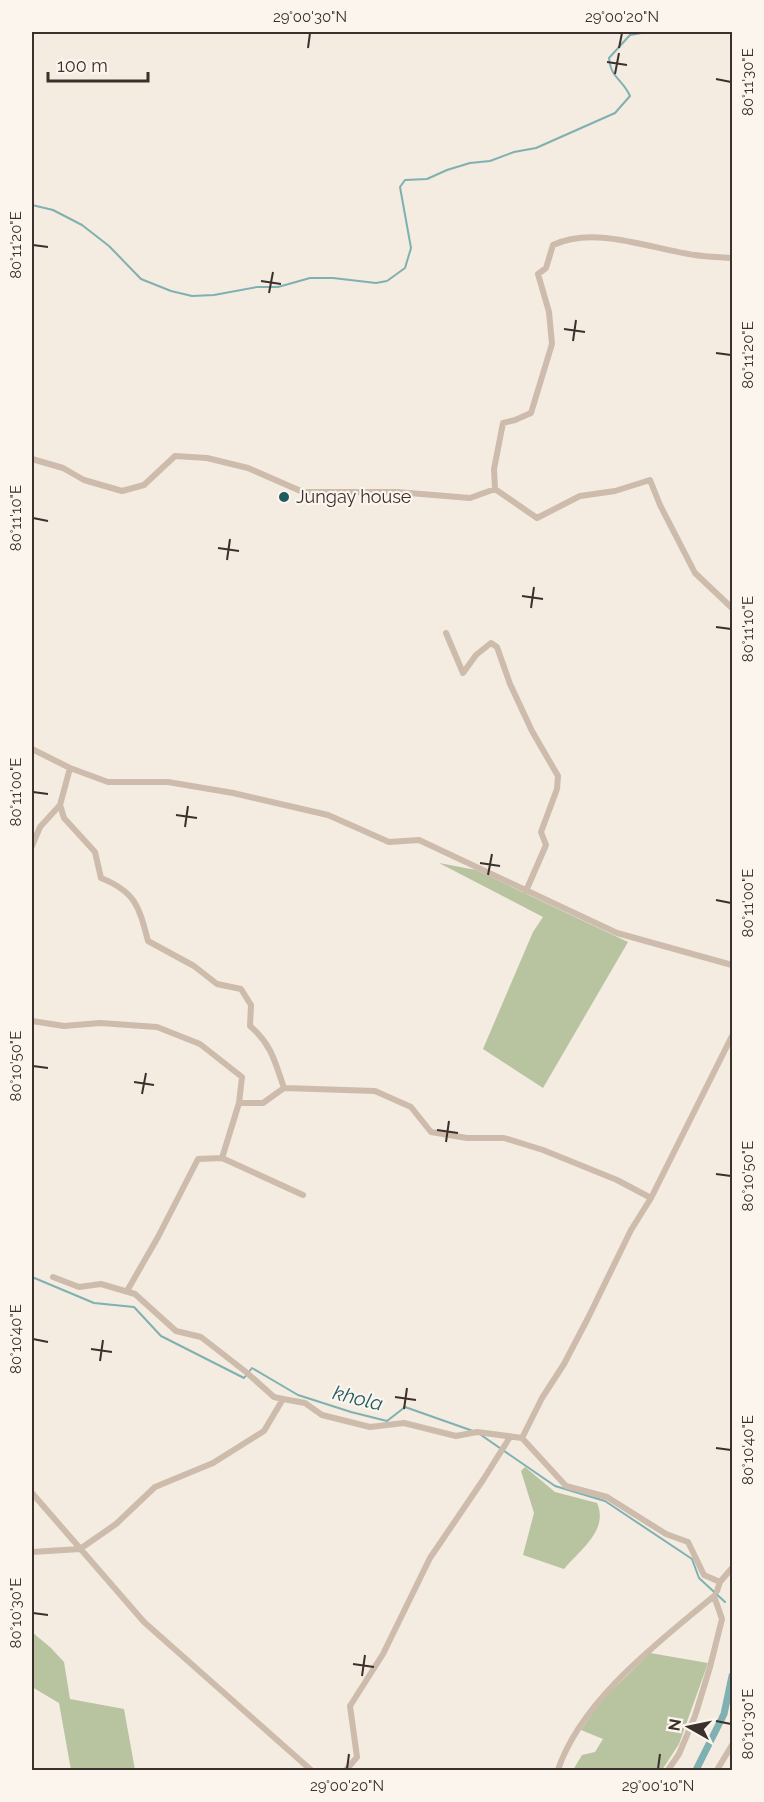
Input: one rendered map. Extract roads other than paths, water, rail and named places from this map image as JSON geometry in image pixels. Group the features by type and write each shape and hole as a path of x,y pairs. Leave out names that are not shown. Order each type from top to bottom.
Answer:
{"street":[{"path":"495,489 494,469 503,423 531,413 552,344 549,312 538,274 546,268 553,245 567,238 604,239 652,245 694,255 732,258"},
{"path":"32,459 63,468 84,480 122,490 144,485 175,456 207,458 248,468 303,492 397,492 470,498 495,489"},
{"path":"495,489 537,518 580,496 615,491 650,480 660,506 695,573 732,608"},
{"path":"447,633 463,674 476,655 491,643 497,647 514,694 558,776 557,789 541,832 546,845 526,891"},
{"path":"32,749 69,768 108,782 168,782 233,793 328,815 389,842 419,840 617,933 732,965"},
{"path":"32,846 40,827 60,805 69,768"},
{"path":"60,805 64,818 95,852 101,878 126,890 139,909 148,941 194,966 217,984 241,989 251,1005 250,1026 268,1046 284,1088"},
{"path":"32,1021 64,1026 100,1023 157,1027 200,1044 242,1077 239,1103 222,1158"},
{"path":"522,1438 542,1398 564,1364 631,1230 651,1198 732,1036"},
{"path":"239,1103 263,1103 284,1088 375,1091 411,1107 431,1132 467,1138 504,1138 543,1150 617,1180 651,1198"},
{"path":"127,1291 198,1159 222,1158 303,1195"},
{"path":"53,1277 79,1287 101,1284 135,1294 176,1331 201,1337 274,1396 305,1403 322,1415 370,1427 404,1423 456,1436 477,1432 522,1438 566,1486 607,1497 666,1534 688,1542 704,1575 720,1582"},
{"path":"32,1552 80,1548 116,1524 155,1487 213,1463 264,1431 283,1399"},
{"path":"346,1770 357,1757 350,1706 383,1654 430,1558 510,1437"},
{"path":"32,1493 144,1622 311,1770"},
{"path":"717,1591 720,1582 732,1568"},
{"path":"558,1770 585,1718 612,1687 714,1596 722,1619 710,1667 695,1716 679,1754 668,1770"},
{"path":"717,1770 732,1745"}],"waterway":[{"path":"32,205 53,210 82,225 109,246 141,279 171,291 192,296 214,295 257,287 278,287 310,278 376,283 387,281 405,268 411,248 400,187 405,180 427,179 470,163 490,161 514,152 536,148 615,113 630,96 614,75 609,58 630,35 647,32"},
{"name":"khola","path":"32,1277 94,1303 134,1307 161,1336 244,1378 252,1368 298,1395 351,1412 387,1421 405,1407 473,1431"},
{"name":"khola","path":"481,1435 555,1486 605,1501 692,1559 699,1578 725,1602"},
{"path":"696,1770 724,1714 732,1676"}],"place":[{"name":"Jungay house","path":"284,497"}]}
